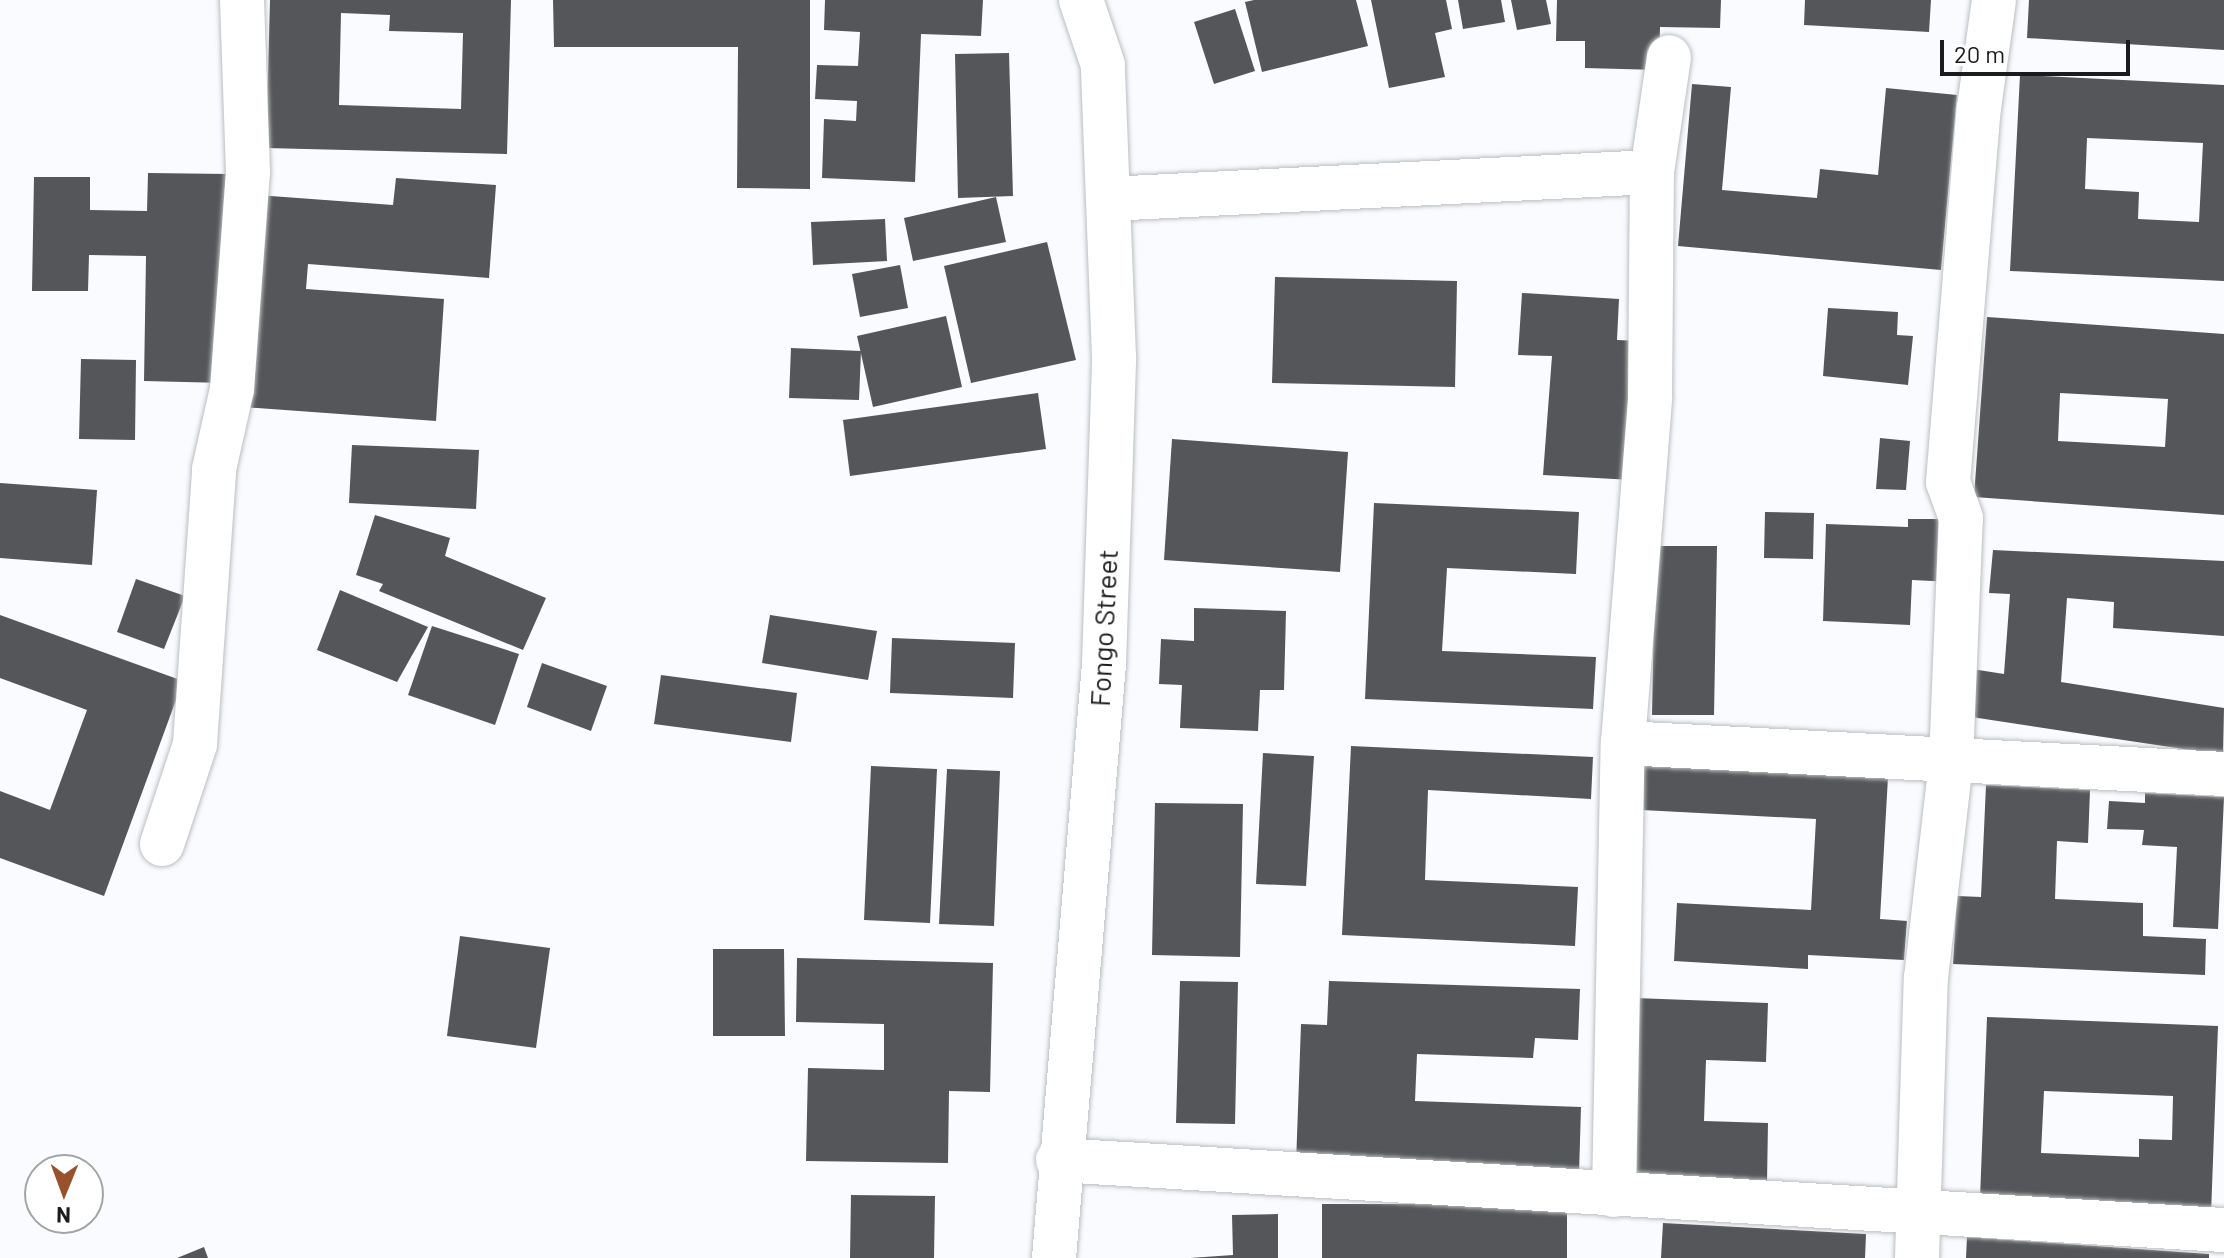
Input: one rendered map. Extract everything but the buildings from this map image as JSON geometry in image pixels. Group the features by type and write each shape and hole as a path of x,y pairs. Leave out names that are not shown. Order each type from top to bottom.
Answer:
{"street":[{"path":"162,844 195,744 214,469 232,389 248,172 242,0"},
{"name":"Fongo Street","path":"1054,1258 1058,1160 1104,664 1114,357 1103,65 1081,0"},
{"path":"1917,1258 1926,978 1951,762 1961,518 1948,482 1979,108 1994,0"},
{"path":"1614,1195 1623,743 1650,397 1652,172 1669,57"},
{"path":"1108,199 1652,172"},
{"path":"1623,743 2224,774"},
{"path":"1058,1160 1920,1215 2224,1230"}]}
